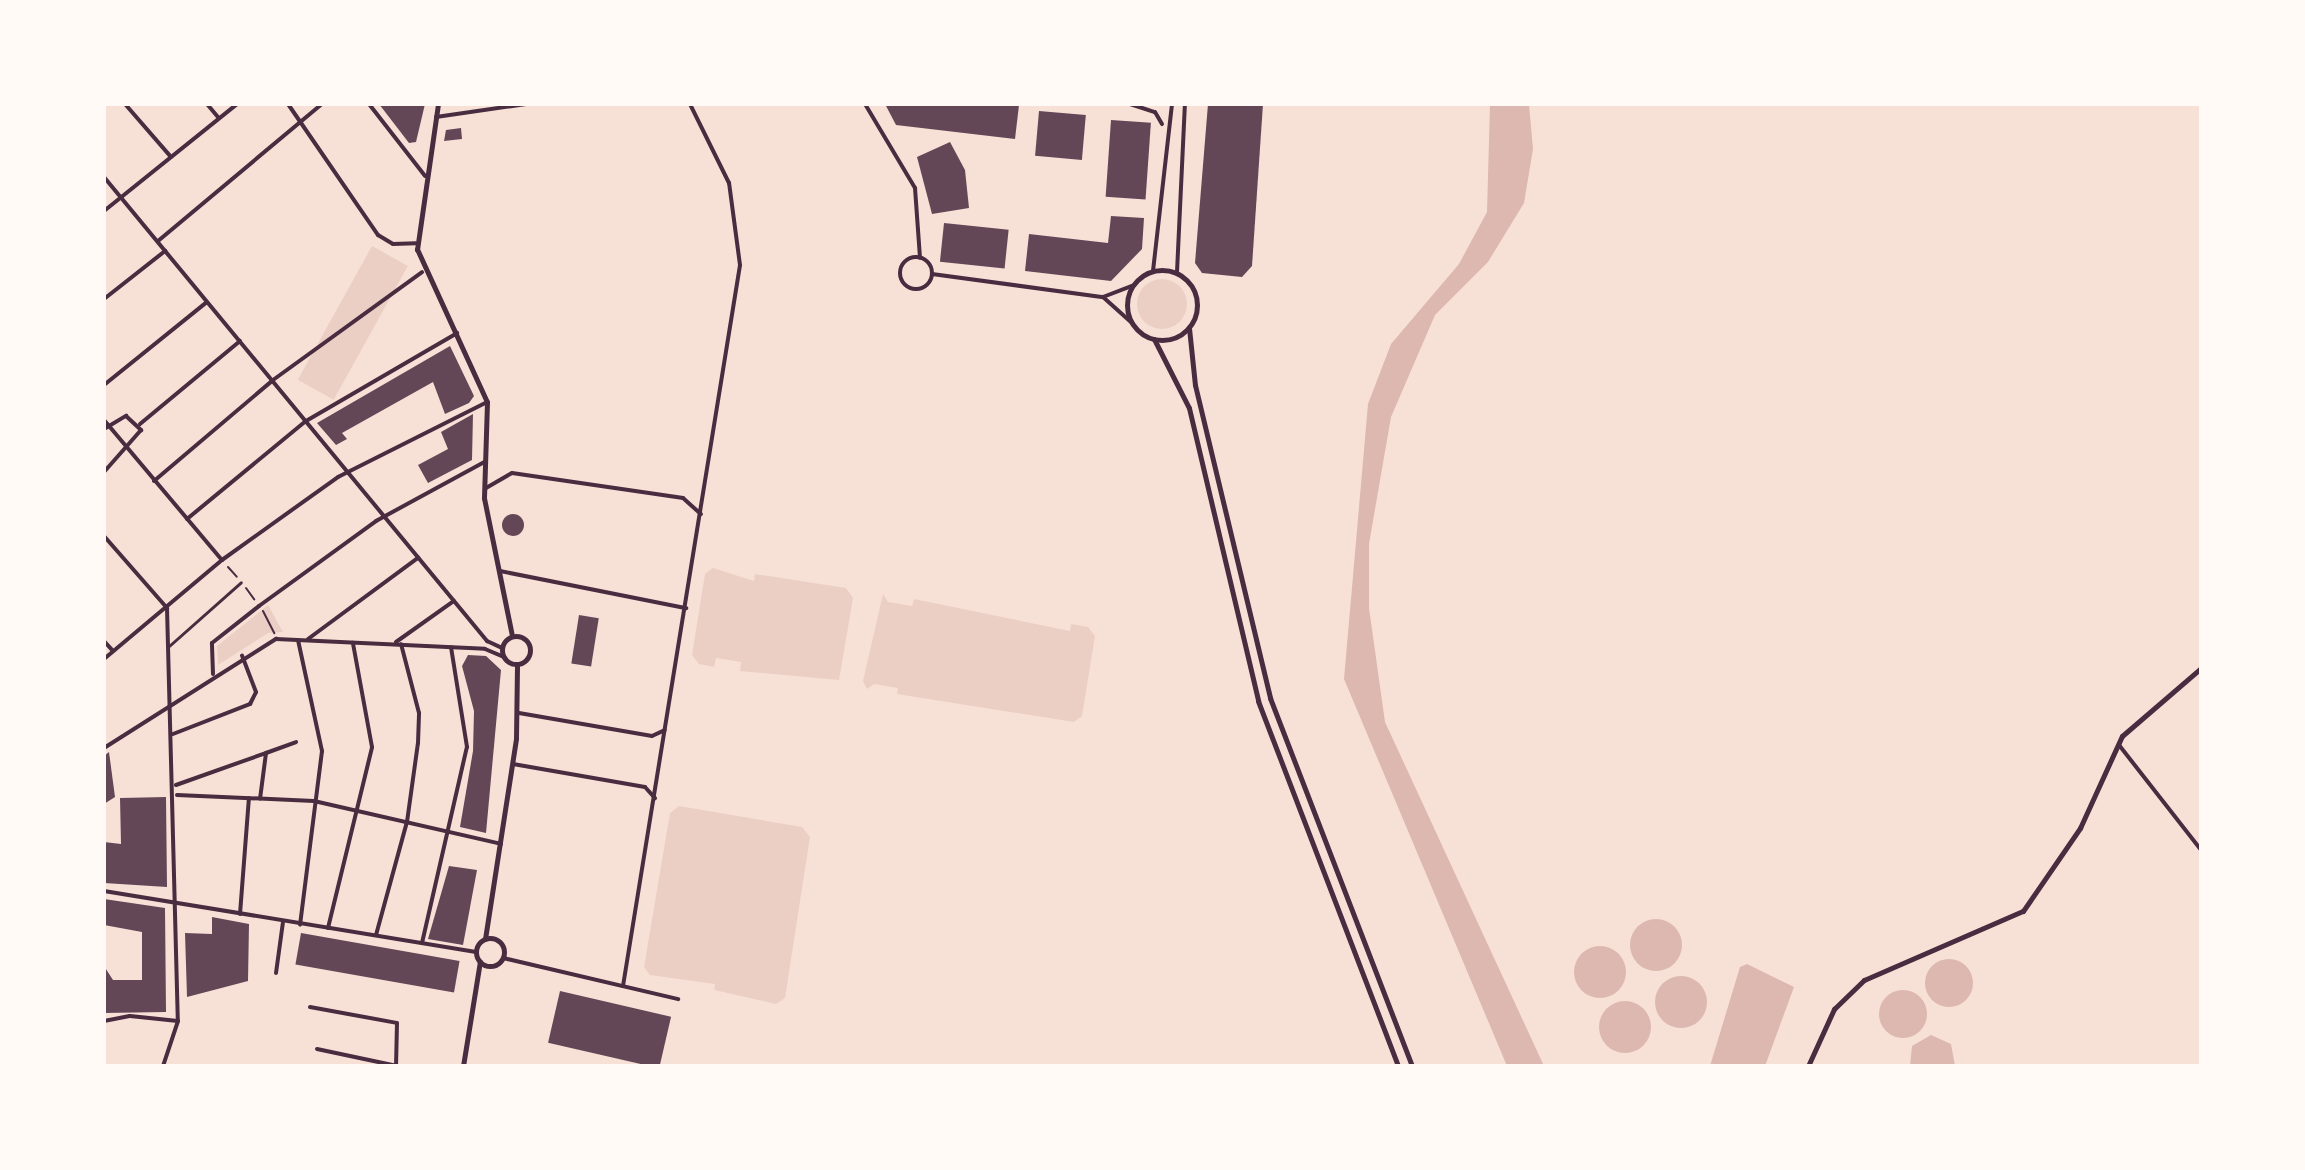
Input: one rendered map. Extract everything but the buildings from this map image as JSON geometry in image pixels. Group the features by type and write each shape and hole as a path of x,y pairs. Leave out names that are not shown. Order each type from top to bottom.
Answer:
{"street":[{"path":"125,104 171,157"},
{"path":"207,104 219,118"},
{"path":"104,211 237,104"},
{"path":"288,104 302,120 378,235 393,244 416,243"},
{"path":"158,241 322,104"},
{"path":"369,104 425,176"},
{"path":"438,104 416,243 422,272 457,333 487,402 485,490 512,636 529,646 517,664 519,713 513,764 485,939 476,952"},
{"path":"436,117 526,104"},
{"path":"623,986 740,260 729,183 690,104"},
{"path":"1130,104 1155,112 1162,124"},
{"path":"1153,271 1172,104"},
{"path":"1185,104 1177,272 1196,294 1189,328 1195,385 1270,698 1412,1066"},
{"path":"868,106 915,188 920,258 932,274 1103,297 1132,286 1153,271 1177,272"},
{"path":"104,177 487,641 502,648"},
{"path":"104,299 165,250"},
{"path":"920,258 902,264 903,284 924,288 932,274"},
{"path":"154,481 273,380 422,272"},
{"path":"1132,286 1132,323"},
{"path":"1103,297 1154,339 1189,408 1258,701 1398,1066"},
{"path":"104,385 207,302"},
{"path":"1154,339 1189,328"},
{"path":"187,519 306,421 457,333"},
{"path":"104,472 127,451 140,424 240,341"},
{"path":"104,659 222,560 348,471 487,402"},
{"path":"140,424 126,416 105,425 222,560"},
{"path":"213,674 212,643 259,606 384,517 486,461"},
{"path":"485,490 498,475 512,473 683,498 701,514"},
{"path":"104,536 167,608 177,795 178,1021 163,1066"},
{"path":"306,640 418,558"},
{"path":"499,571 686,608"},
{"path":"168,646 241,582"},
{"path":"394,644 454,601"},
{"path":"502,648 512,636"},
{"path":"104,748 213,674 276,639 451,647 504,657 517,664"},
{"path":"298,640 322,751 300,925"},
{"path":"104,641 113,651"},
{"path":"328,928 361,810 371,717 353,642"},
{"path":"376,935 407,822 419,713 401,644"},
{"path":"422,943 453,833 467,747 451,647"},
{"path":"502,648 504,657"},
{"path":"173,734 255,699 242,656"},
{"path":"1808,1066 1834,1009 1864,980 2023,911 2068,850 2117,743 2143,712 2201,668"},
{"path":"519,713 652,736 666,728"},
{"path":"176,785 296,742"},
{"path":"2117,743 2201,850"},
{"path":"260,799 266,753"},
{"path":"513,764 645,787 655,798"},
{"path":"177,795 314,801 501,844"},
{"path":"240,914 249,798"},
{"path":"104,891 476,952"},
{"path":"276,973 283,922"},
{"path":"485,939 501,943 503,958"},
{"path":"463,1066 480,961 476,952"},
{"path":"480,961 491,966 503,958 678,999"},
{"path":"310,1007 397,1023 396,1066 317,1049"},
{"path":"104,1021 130,1016 178,1021"}],"path":[{"path":"222,560 259,606 276,639"}],"shaded area":[{"path":"1490,104 1529,104 1533,149 1524,203 1488,262 1435,315 1391,417 1369,544 1369,608 1385,722 1544,1066 1507,1066 1344,679 1368,404 1391,344 1459,264 1487,212"},
{"path":"372,246 408,266 334,400 298,380"},
{"path":"1162,279 1180,286 1187,304 1180,322 1162,329 1144,322 1137,304 1144,286"},
{"path":"713,568 754,581 755,574 846,588 853,598 839,680 740,671 741,662 716,658 714,667 699,664 692,655 705,574"},
{"path":"883,594 888,602 912,606 914,599 1070,631 1071,624 1088,627 1095,636 1082,716 1074,722 897,694 898,688 874,684 867,689 863,681"},
{"path":"268,605 283,632 268,633 218,665 217,646"},
{"path":"679,806 802,827 810,837 785,998 776,1004 714,990 715,984 650,975 644,967 670,813"},
{"path":"1656,919 1675,926 1682,945 1675,964 1656,971 1637,964 1630,945 1637,926"},
{"path":"1600,946 1619,953 1626,972 1619,991 1600,998 1581,991 1574,972 1581,953"},
{"path":"1949,959 1966,966 1973,983 1966,1000 1949,1007 1932,1000 1925,983 1932,966"},
{"path":"1747,964 1794,987 1765,1066 1710,1066 1740,967"},
{"path":"1681,976 1700,983 1707,1002 1700,1021 1681,1028 1662,1021 1655,1002 1662,983"},
{"path":"1903,990 1920,997 1927,1014 1920,1031 1903,1038 1886,1031 1879,1014 1886,997"},
{"path":"1625,1001 1644,1008 1651,1027 1644,1046 1625,1053 1606,1046 1599,1027 1606,1008"},
{"path":"1931,1035 1951,1044 1955,1066 1910,1066 1912,1046"}]}
